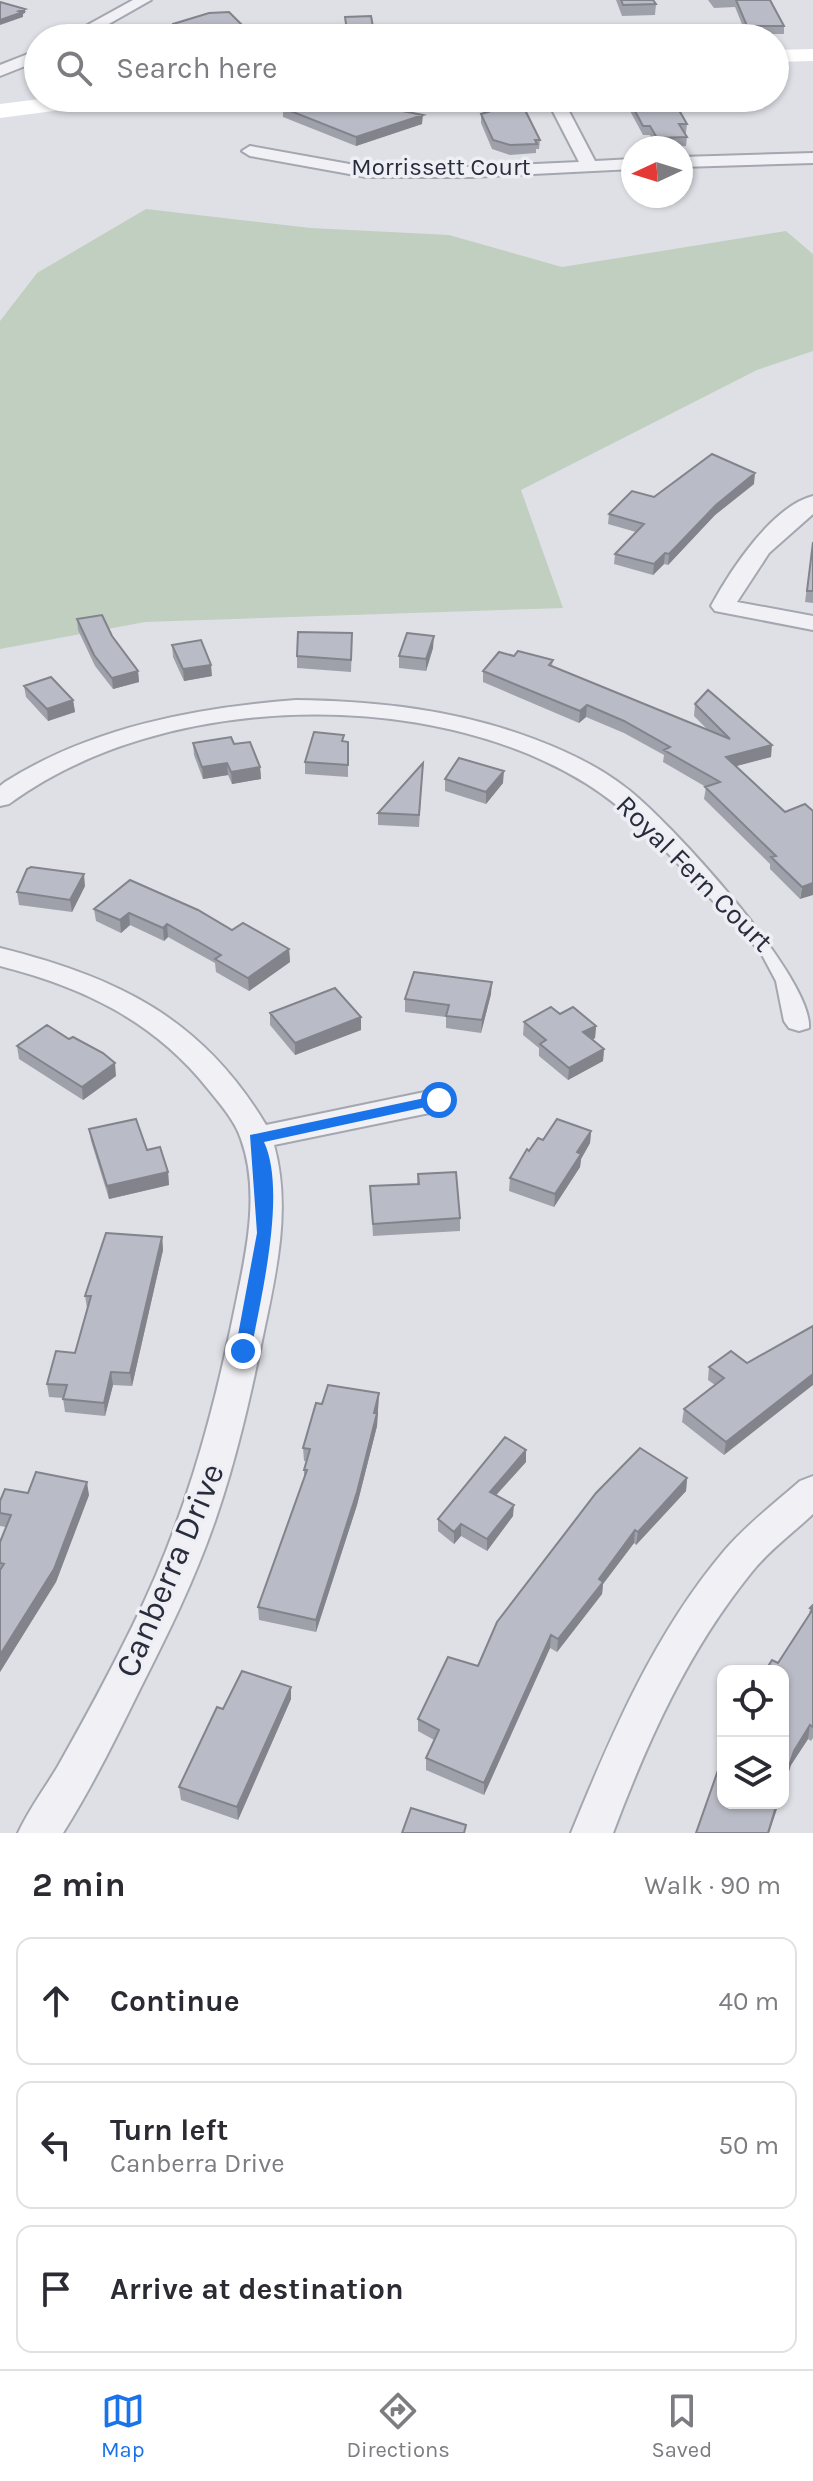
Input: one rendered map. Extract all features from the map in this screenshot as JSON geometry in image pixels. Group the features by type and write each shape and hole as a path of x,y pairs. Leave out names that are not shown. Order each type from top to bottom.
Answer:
{"street":[{"path":"99,24 144,0"},
{"path":"789,56 813,55"},
{"path":"0,71 24,61"},
{"path":"0,111 24,108"},
{"path":"561,112 589,165"},
{"name":"Morrissett Court","path":"250,151 366,172 472,172 621,164"},
{"path":"693,162 813,158"},
{"path":"813,503 769,536 743,566 723,606 813,623"},
{"name":"Royal Fern Court","path":"0,798 46,767 96,746 140,732 223,714 313,708 361,710 447,721 508,737 593,777 617,793 668,838 780,959 795,985 799,1021"},
{"name":"Canberra Drive","path":"0,957 113,992 155,1017 189,1047 220,1082 256,1138 261,1159 265,1233 237,1382 196,1522 163,1604 62,1801 39,1833"},
{"path":"256,1138 439,1100"},
{"path":"592,1833 633,1729 659,1685 680,1640 739,1560 813,1491"}],"green space":[{"path":"146,209 311,228 449,235 562,267 786,231 813,254 813,351 757,370 521,490 563,608 145,622 0,649 0,321 37,273"}],"building":[{"path":"621,0 653,0 656,4 623,5"},
{"path":"736,0 770,0 783,24 746,24"},
{"path":"0,2 25,9 0,20"},
{"path":"229,12 241,24 173,24 209,13"},
{"path":"371,16 372,24 346,24 345,17"},
{"path":"293,112 408,112 423,115 356,137"},
{"path":"526,112 540,140 535,140 537,144 510,145 493,140 481,114"},
{"path":"636,112 680,112 687,124 679,124 686,136 656,136 650,126 643,126"},
{"path":"712,454 755,473 716,505 669,554 665,553 654,564 615,554 644,524 609,514 632,491 654,497"},
{"path":"813,542 813,591 807,591"},
{"path":"102,615 112,636 138,671 112,678 94,655 77,619"},
{"path":"298,632 352,633 351,660 297,656"},
{"path":"407,633 434,636 426,659 399,656"},
{"path":"201,640 211,665 183,669 172,645"},
{"path":"518,651 553,660 549,665 730,739 695,704 708,690 772,745 726,757 785,812 805,804 813,811 813,883 802,887 771,857 776,856 705,787 720,782 664,750 670,747 624,721 587,705 580,711 483,671 499,652 514,656"},
{"path":"51,677 73,700 47,709 24,686"},
{"path":"314,732 344,735 342,741 348,742 348,765 305,762"},
{"path":"231,737 234,744 250,742 260,767 231,772 227,763 202,767 193,743"},
{"path":"459,758 504,771 486,792 445,779"},
{"path":"423,763 419,815 378,813"},
{"path":"27,869 84,874 70,900 17,892"},
{"path":"130,880 198,910 232,930 243,923 289,949 248,978 215,959 221,955 167,924 163,928 129,913 120,920 94,909"},
{"path":"414,972 492,982 482,1020 446,1016 449,1005 405,999"},
{"path":"335,988 361,1017 295,1043 270,1013"},
{"path":"551,1007 560,1014 573,1007 596,1026 583,1032 604,1049 569,1068 540,1044 546,1040 524,1022"},
{"path":"47,1025 69,1039 73,1037 103,1053 115,1063 82,1087 17,1046"},
{"path":"136,1119 147,1150 160,1147 168,1172 107,1186 89,1129"},
{"path":"557,1119 591,1131 577,1152 581,1154 555,1194 510,1178 527,1149 529,1151 538,1138 543,1140"},
{"path":"456,1172 460,1218 373,1224 370,1186 419,1184 418,1174"},
{"path":"106,1233 162,1237 130,1373 111,1372 104,1403 63,1399 67,1385 47,1384 56,1351 75,1353 91,1296 85,1296"},
{"path":"813,1326 813,1374 726,1442 684,1409 724,1378 709,1367 731,1351 747,1363"},
{"path":"328,1385 379,1393 357,1492 316,1620 258,1607 307,1470 304,1470 310,1449 303,1448 316,1403 322,1404"},
{"path":"505,1437 526,1450 490,1492 514,1505 487,1539 461,1524 454,1532 438,1519"},
{"path":"640,1448 687,1478 638,1532 635,1530 599,1579 603,1582 558,1639 551,1635 484,1783 426,1758 439,1730 418,1719 448,1657 478,1666 497,1622 596,1493"},
{"path":"36,1472 87,1482 54,1569 0,1655 0,1570 4,1564 0,1563 0,1542 11,1515 0,1513 0,1501 5,1489 28,1493"},
{"path":"813,1609 813,1727 810,1725 794,1751 789,1766 789,1665 769,1665 772,1660 778,1663"},
{"path":"242,1671 291,1687 237,1807 179,1787 217,1707 223,1709"},
{"path":"717,1773 717,1809 775,1809 768,1833 696,1833"},
{"path":"411,1808 466,1825 464,1833 402,1833"}],"route":[{"path":"243,1351 265,1233 260,1148 256,1138 439,1100"}]}
